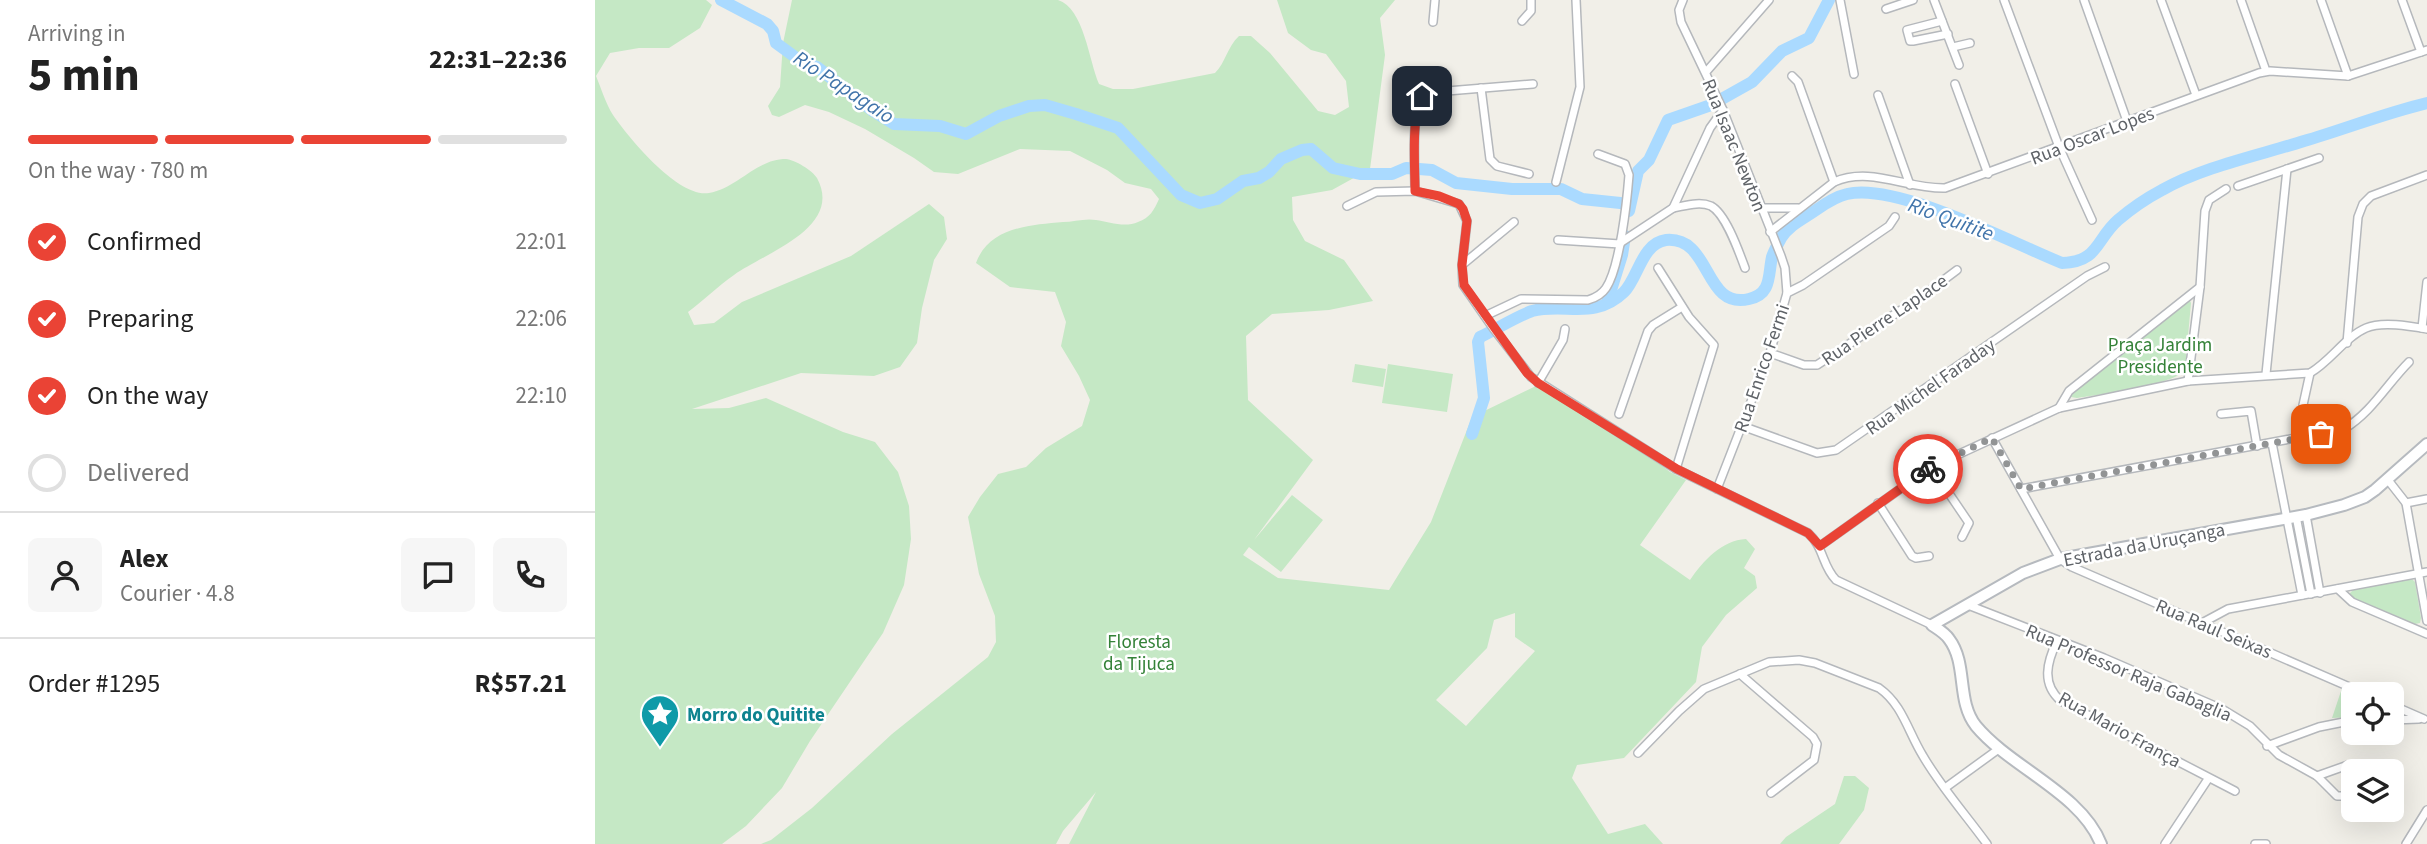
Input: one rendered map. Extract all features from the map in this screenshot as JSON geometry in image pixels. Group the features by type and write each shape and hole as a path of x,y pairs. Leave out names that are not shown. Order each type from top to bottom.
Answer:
{"street":[{"path":"1433,22 1435,0"},
{"path":"1522,21 1531,11 1531,0"},
{"path":"1556,182 1580,87 1576,0"},
{"name":"Rua Isaac Newton","path":"1683,0 1679,10 1681,22 1717,95 1781,256 1787,293"},
{"path":"1706,72 1769,0"},
{"path":"1840,0 1854,74"},
{"path":"1886,9 1913,0"},
{"path":"1934,0 1959,65"},
{"path":"2004,0 2059,148 2092,220"},
{"path":"2084,0 2127,121"},
{"path":"2161,0 2196,95"},
{"path":"2241,0 2266,71"},
{"path":"2321,0 2348,76"},
{"path":"2402,0 2424,51"},
{"path":"1942,20 1910,29 1906,32 1907,35 1910,41 1913,41 1948,34"},
{"path":"1953,47 1970,43"},
{"name":"Rua Oscar Lopes","path":"1771,235 1799,208 1834,182 1857,174 1910,185 1945,188 2266,71 2348,76 2424,51"},
{"path":"1792,76 1798,82 1834,182"},
{"path":"1415,191 1418,105 1422,96 1533,84"},
{"path":"1955,85 1988,174"},
{"path":"1481,88 1490,159 1497,166 1529,174"},
{"path":"1878,95 1910,185"},
{"path":"1673,208 1722,108"},
{"path":"1485,316 1521,299 1593,299 1606,288 1621,243 1628,168 1625,164 1598,154"},
{"path":"2238,186 2319,158"},
{"path":"2266,374 2287,169"},
{"path":"2347,343 2358,217 2363,204 2371,196 2427,175"},
{"path":"2188,380 2200,287 2205,211 2209,200 2226,189"},
{"path":"1347,206 1375,192 1415,191 1459,204 1467,221 1462,265 1464,285 1527,373 1538,383 1677,469 1808,533 1820,546 1828,569 1836,580 1932,625 1948,636 1961,667 1971,719 2000,748 2078,810 2091,823 2101,844"},
{"path":"1557,240 1621,243 1673,208 1702,204 1711,206 1720,213 1745,268"},
{"path":"1761,208 1799,208"},
{"name":"Rua Enrico Fermi","path":"1717,489 1770,353 1787,293 1889,226 1895,217"},
{"path":"1462,265 1514,222"},
{"name":"Rua Michel Faraday","path":"1742,426 1817,453 1836,450 2087,276 2105,267"},
{"path":"1658,268 1682,307 1712,341 1714,348 1677,469"},
{"name":"Rua Pierre Laplace","path":"1770,353 1804,365 1817,365 1921,297 1957,270"},
{"path":"1820,546 1931,467 2059,408 2188,380 2310,373 2322,366 2360,331 2377,325 2425,328 2427,282"},
{"path":"2059,408 2069,391 2200,287"},
{"path":"1619,414 1649,331 1682,307"},
{"path":"2348,321 2360,331"},
{"path":"1538,383 1563,340 1565,329"},
{"path":"2021,489 2336,431 2353,423 2379,398 2391,380 2409,362"},
{"path":"2306,437 2304,405 2310,373"},
{"path":"2221,414 2251,411 2257,446"},
{"path":"1992,438 2060,559"},
{"path":"2272,443 2320,593"},
{"name":"Estrada da Uruçanga","path":"1932,625 2024,573 2060,559 2296,516 2355,502 2388,480 2427,444"},
{"path":"1931,467 1969,523 1962,537"},
{"path":"2388,480 2406,503 2423,573 2427,621"},
{"path":"2406,503 2427,499"},
{"path":"1878,503 1912,556 1929,556"},
{"path":"2296,516 2306,595"},
{"name":"Rua Raul Seixas","path":"2060,559 2072,567 2341,683"},
{"path":"2202,623 2228,609 2423,573"},
{"path":"2337,589 2352,602 2427,634"},
{"name":"Rua Professor Raja Gabaglia","path":"1968,605 2222,709 2250,726 2267,746 2279,755 2316,776 2337,796 2341,796"},
{"name":"Rua Mario França","path":"2057,641 2047,667 2049,684 2054,695 2061,701 2235,791"},
{"path":"1638,753 1693,697 1705,689 1769,662 1799,660 1815,663 1879,688 1888,695 1900,709 1923,757 1987,844"},
{"path":"1740,674 1813,737 1817,744 1814,760 1771,793"},
{"path":"2404,710 2426,719"},
{"path":"2404,720 2426,719"},
{"path":"2267,746 2319,727 2341,723"},
{"path":"1945,788 2000,748"},
{"path":"2316,776 2341,767"},
{"path":"2165,844 2208,779"},
{"path":"2406,844 2427,810"},
{"path":"2255,844 2266,844"}],"green space":[{"path":"595,0 706,0 712,5 700,28 669,48 639,48 610,53 596,76 613,115 630,138 669,177 697,192 709,193 729,186 765,164 786,159 803,166 817,178 822,196 820,211 811,225 781,248 734,275 688,312 694,325 714,323 742,302 851,256 929,204 944,217 947,239 934,260 922,308 917,343 900,367 874,376 801,373 692,409 729,408 766,398 843,432 875,442 898,472 909,506 911,539 904,585 883,633 810,741 782,788 746,826 722,844 595,844"},
{"name":"Floresta da Tijuca","path":"792,0 1058,0 1067,5 1080,24 1099,84 1113,89 1133,89 1215,73 1239,36 1251,36 1270,53 1318,111 1335,115 1349,107 1346,81 1326,54 1311,50 1288,33 1277,0 1395,0 1380,18 1385,55 1370,169 1332,190 1292,197 1293,220 1305,241 1344,260 1373,301 1329,310 1272,314 1246,336 1248,400 1313,460 1254,540 1292,495 1323,520 1281,572 1249,547 1243,555 1278,578 1389,590 1431,522 1472,417 1538,385 1686,480 1640,545 1690,580 1721,547 1746,539 1755,549 1744,568 1755,576 1757,588 1726,615 1702,647 1696,682 1624,758 1577,765 1572,778 1608,834 1645,824 1663,844 1069,844 1096,792 1063,831 1056,844 761,844 771,840 812,808 892,734 988,657 996,642 995,616 979,574 968,517 998,474 1026,467 1046,448 1082,426 1090,400 1061,346 1066,322 1055,292 1010,287 976,263 982,251 1001,235 1024,227 1088,219 1122,225 1133,224 1149,216 1159,199 1151,189 1125,183 1107,170 1070,151 1020,149 958,174 934,172 865,129 829,112 805,105 779,117 772,115 768,106 780,87 783,43","holes":["1515,613 1515,637 1535,651 1466,726 1436,700 1487,648 1494,620"]},
{"name":"Praça Jardim Presidente","path":"2189,299 2191,303 2185,370 2179,375 2135,388 2071,397 2072,391"},
{"path":"1355,364 1386,369 1383,387 1352,382"},
{"path":"1388,364 1453,374 1447,412 1382,403"},
{"path":"2411,578 2415,582 2420,623 2415,624 2352,600 2349,594 2353,590"},
{"path":"2341,691 2341,718 2332,718"},
{"path":"1844,776 1855,776 1869,788 1864,810 1839,844 1780,844 1786,837 1835,804"}],"waterway":[{"name":"Rio Papagaio","path":"721,0 767,24 773,31 776,43 802,62 817,67 894,124 940,126 966,134 999,116 1029,106 1045,105 1118,128 1181,195 1200,203 1217,199 1243,181 1259,178 1281,159 1311,149 1333,168 1360,174 1392,174 1406,168 1432,170 1456,183 1512,189 1561,189 1582,199 1630,204"},
{"name":"Rio Papagaio","path":"1629,211 1638,171 1649,160 1668,120 1711,105 1752,82 1782,51 1809,38 1829,0"},
{"name":"Rio Quitite","path":"1472,434 1484,398 1478,342 1480,337 1532,311 1590,308 1613,301 1629,286 1651,247 1666,240 1681,242 1692,249 1723,294 1734,299 1749,299 1762,293 1765,288 1773,255 1790,227 1837,197 1869,193 1924,205 2062,263 2074,262 2090,254 2111,227 2129,211 2178,182 2232,162 2427,103"},
{"name":"Rio Papagaio","path":"1607,303 1625,236"}],"way so far":[{"path":"1928,469 1992,438 2021,489 2321,434"}],"place":[{"name":"Morro do Quitite","path":"660,748"}],"route":[{"path":"1422,96 1418,105 1415,139 1415,191 1439,196 1459,204 1463,209 1467,221 1462,265 1464,285 1491,326 1527,373 1538,383 1677,469 1808,533 1820,546 1928,469"}]}
